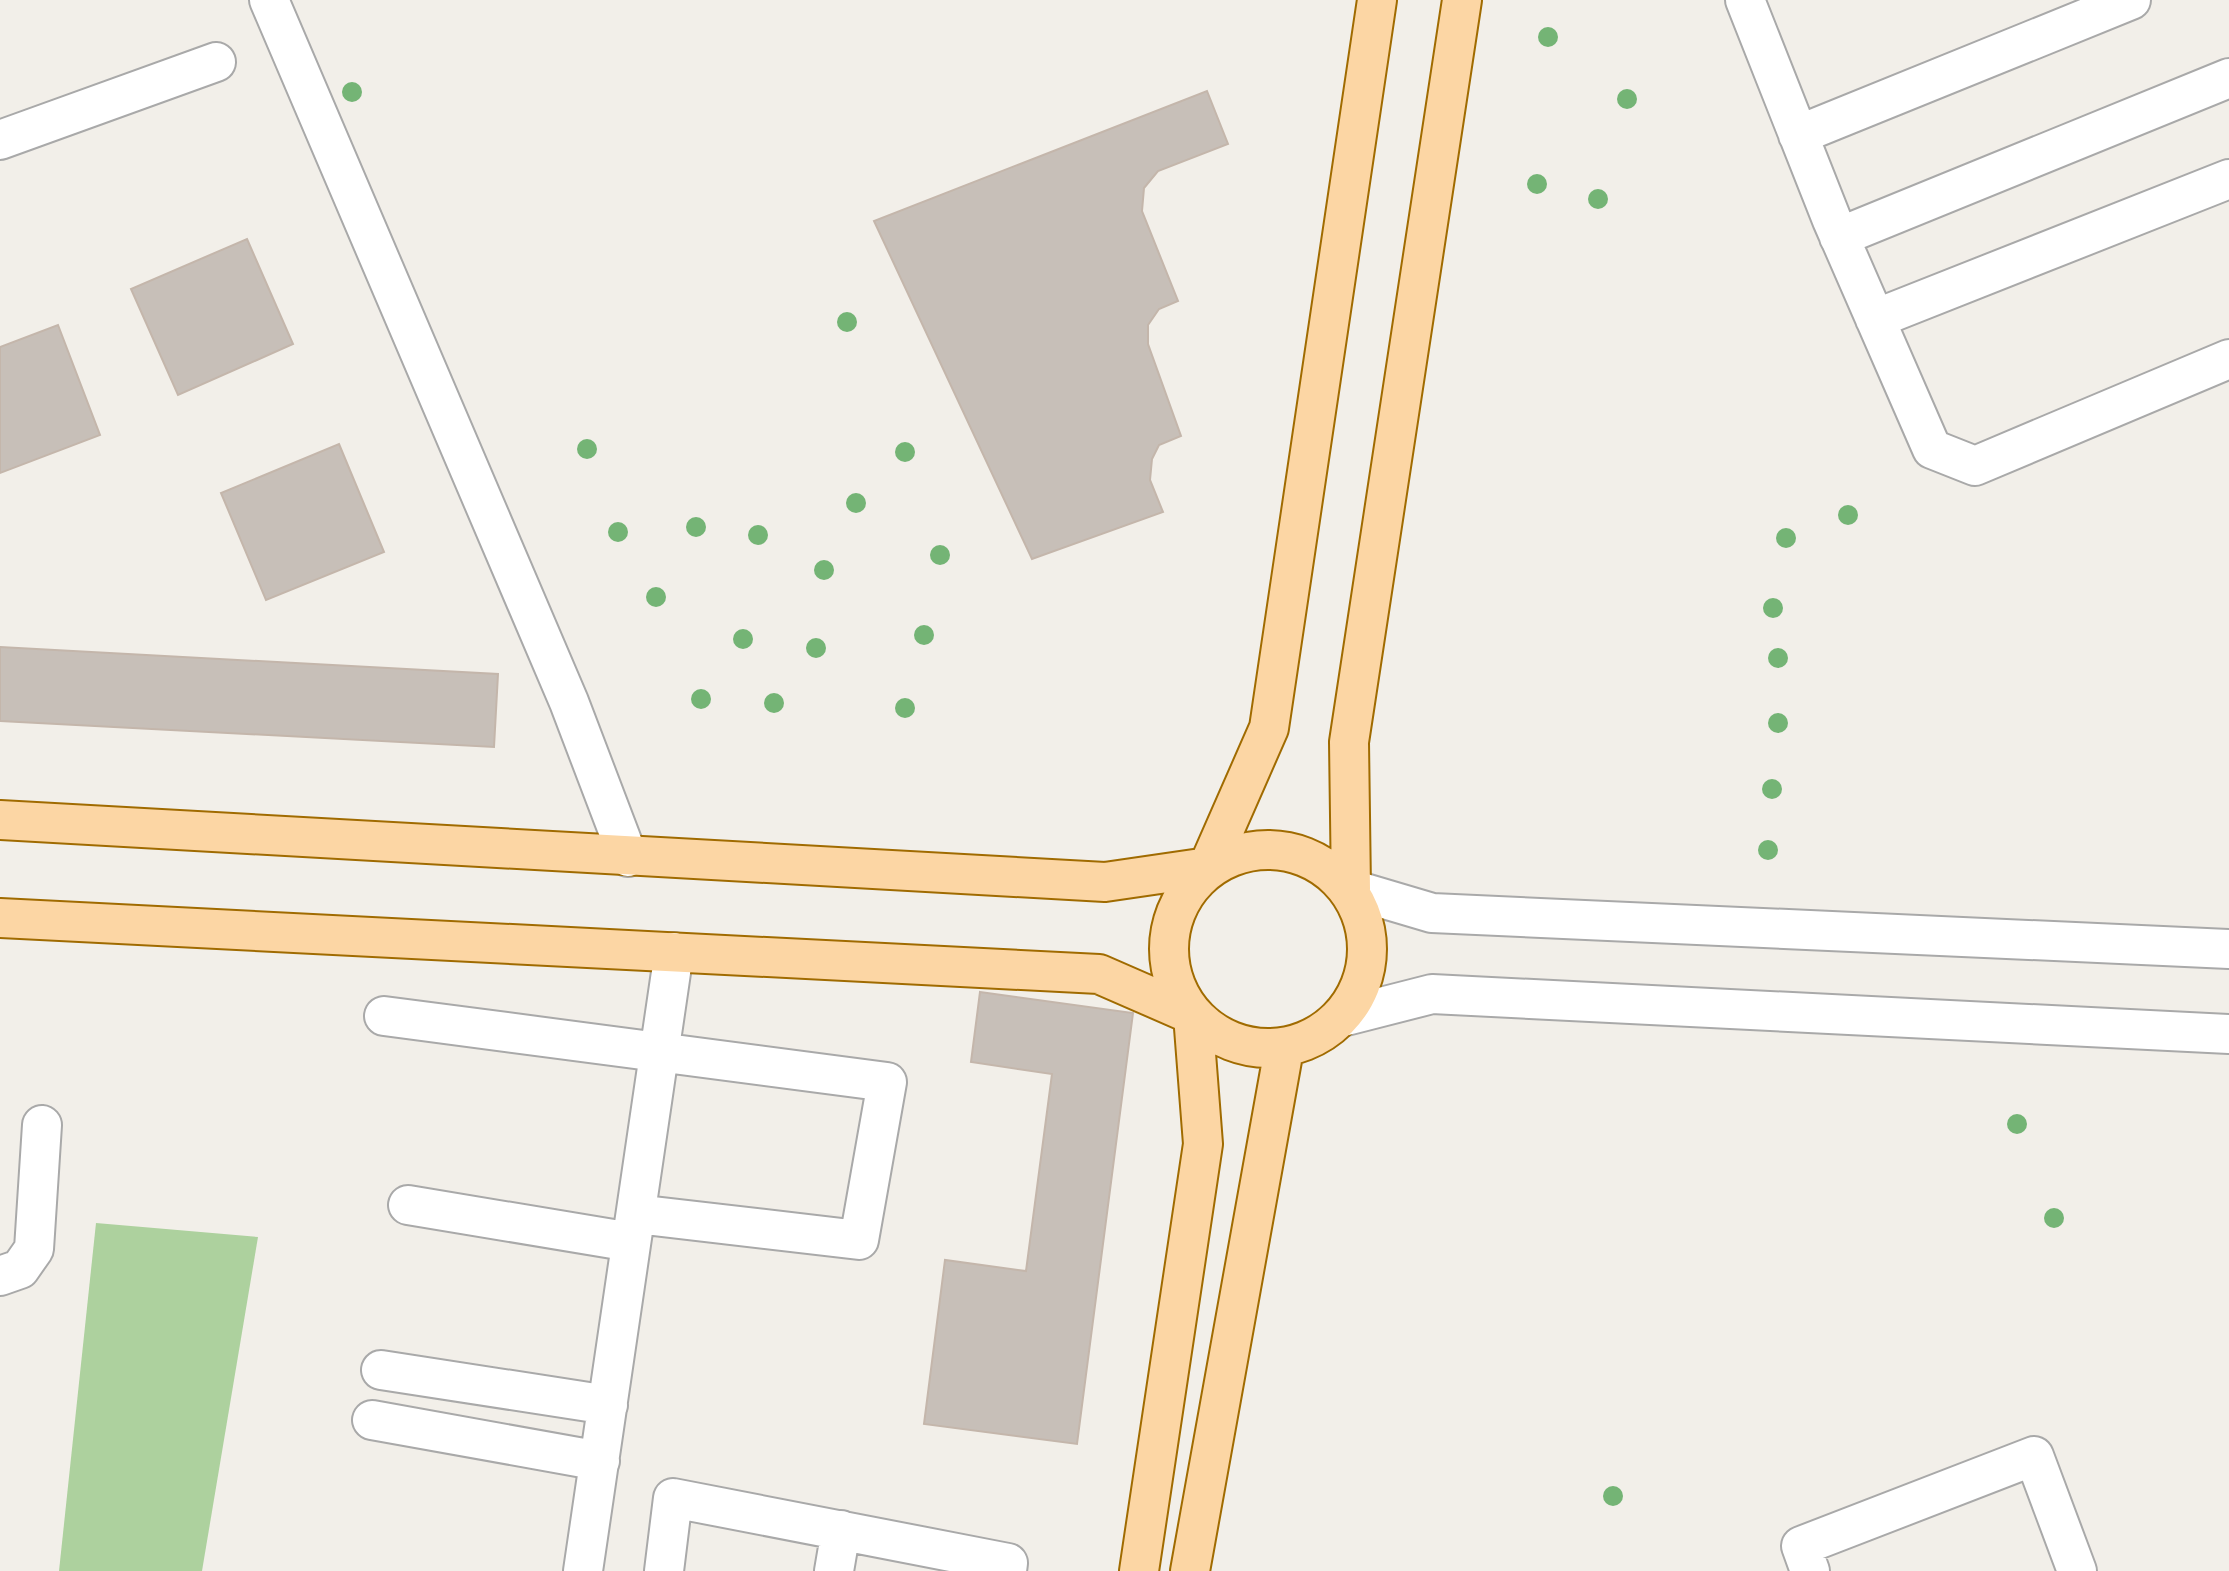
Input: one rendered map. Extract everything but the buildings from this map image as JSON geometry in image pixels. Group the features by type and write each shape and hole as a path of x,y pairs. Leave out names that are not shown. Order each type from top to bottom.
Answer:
{"main road":[{"path":"1377,0 1269,729 1208,867 1187,892 1172,921 1168,952 1175,986 1193,1015 1218,1037 1250,1048 1284,1049 1316,1038 1342,1017 1360,988 1368,955 1364,923 1351,889 1349,742 1462,0"},
{"path":"0,820 628,857 1105,881 1208,867 1238,855 1269,850 1301,856 1329,871 1351,889"},
{"path":"0,918 1099,974 1193,1015"},
{"path":"1139,1571 1203,1144 1193,1015"},
{"path":"1189,1571 1284,1049"}],"street":[{"path":"269,0 569,702 628,857"},
{"path":"1745,0 1839,237 1932,449 1975,466 2229,359"},
{"path":"1798,135 2081,9 2131,0"},
{"path":"0,140 216,62"},
{"path":"1839,237 2229,78"},
{"path":"1875,319 2229,179"},
{"path":"1351,889 1432,913 2229,949"},
{"path":"583,1571 674,952"},
{"path":"1342,1017 1432,994 2229,1034"},
{"path":"384,1016 887,1082 859,1240 634,1228 408,1205"},
{"path":"0,1276 20,1269 34,1249 42,1125"},
{"path":"381,1370 608,1405"},
{"path":"372,1420 600,1461"},
{"path":"1810,1571 1801,1546 2034,1456 2077,1571"},
{"path":"664,1571 673,1498 1008,1563 1007,1571"},
{"path":"834,1571 841,1530"}],"green space":[{"path":"96,1223 258,1237 202,1571 59,1571"}]}
